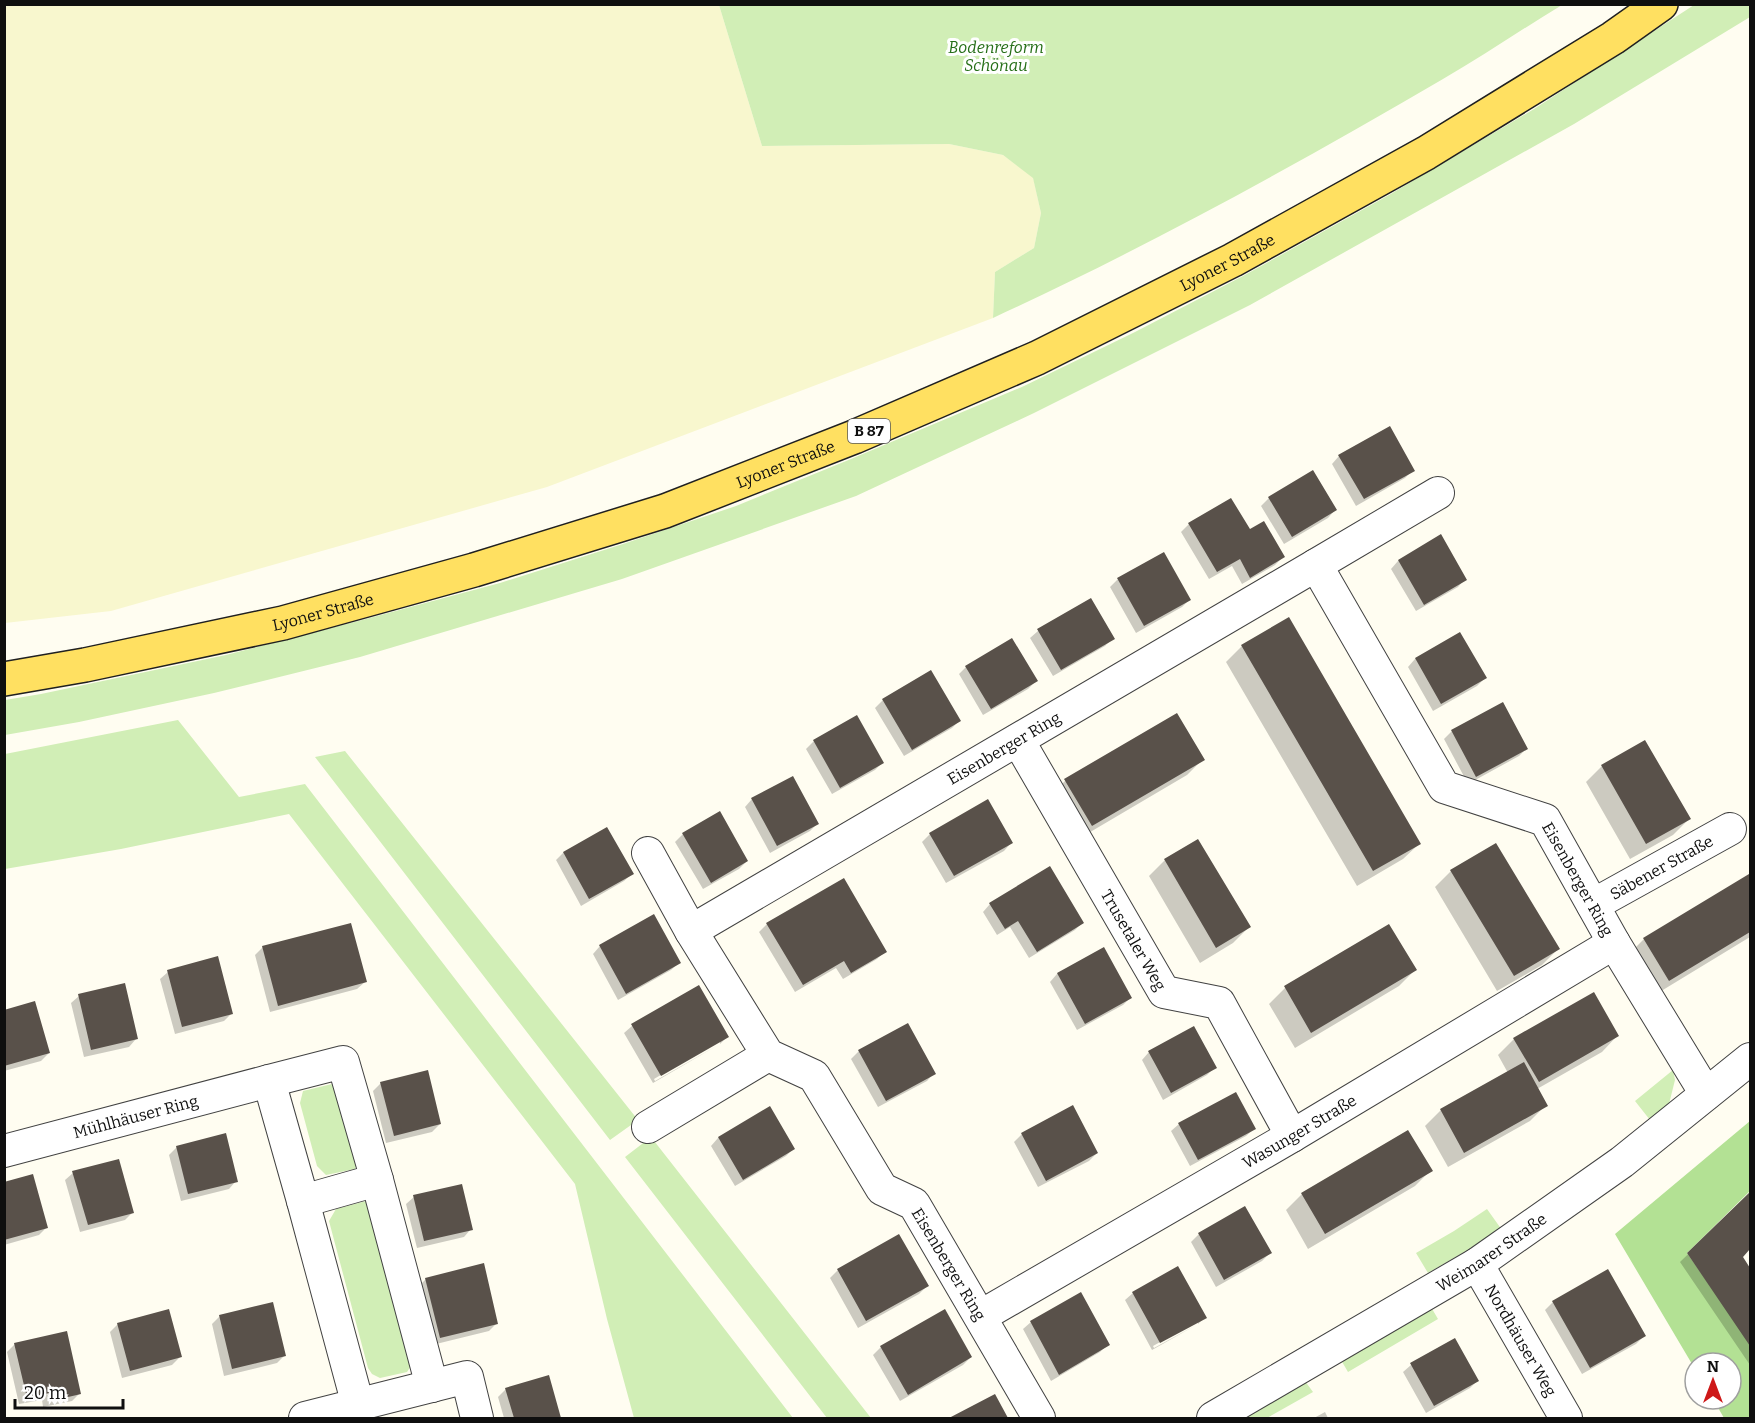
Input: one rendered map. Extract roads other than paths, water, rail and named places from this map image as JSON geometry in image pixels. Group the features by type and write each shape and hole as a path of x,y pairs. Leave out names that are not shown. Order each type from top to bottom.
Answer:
{"main road":[{"name":"Lyoner Straße","path":"4,679 85,665 283,623 474,570 665,512 854,437 1037,358 1233,260 1426,153 1612,38 1661,4"}],"street":[{"name":"Eisenberger Ring","path":"692,931 1438,494"},
{"name":"Eisenberger Ring","path":"1316,565 1444,787 1545,820 1614,942 1706,1094"},
{"name":"Trusetaler Weg","path":"1018,740 1164,993 1219,1003 1292,1136"},
{"name":"Säbener Straße","path":"1593,905 1730,829"},
{"path":"648,853 692,931 768,1055 648,1127"},
{"name":"Wasunger Straße","path":"981,1316 1292,1136 1614,942"},
{"name":"Eisenberger Ring","path":"768,1055 814,1076 882,1189 914,1204 1039,1419"},
{"name":"Weimarer Straße","path":"1213,1419 1477,1264 1622,1162 1750,1059"},
{"name":"Mühlhäuser Ring","path":"4,1151 343,1062 432,1386"},
{"path":"269,1081 358,1405"},
{"path":"303,1201 377,1180"},
{"name":"Nordhäuser Weg","path":"1477,1264 1566,1419"},
{"path":"305,1419 467,1377 477,1419"}],"park label":[{"name":"Bodenreform Schönau","path":"996,56"}]}
